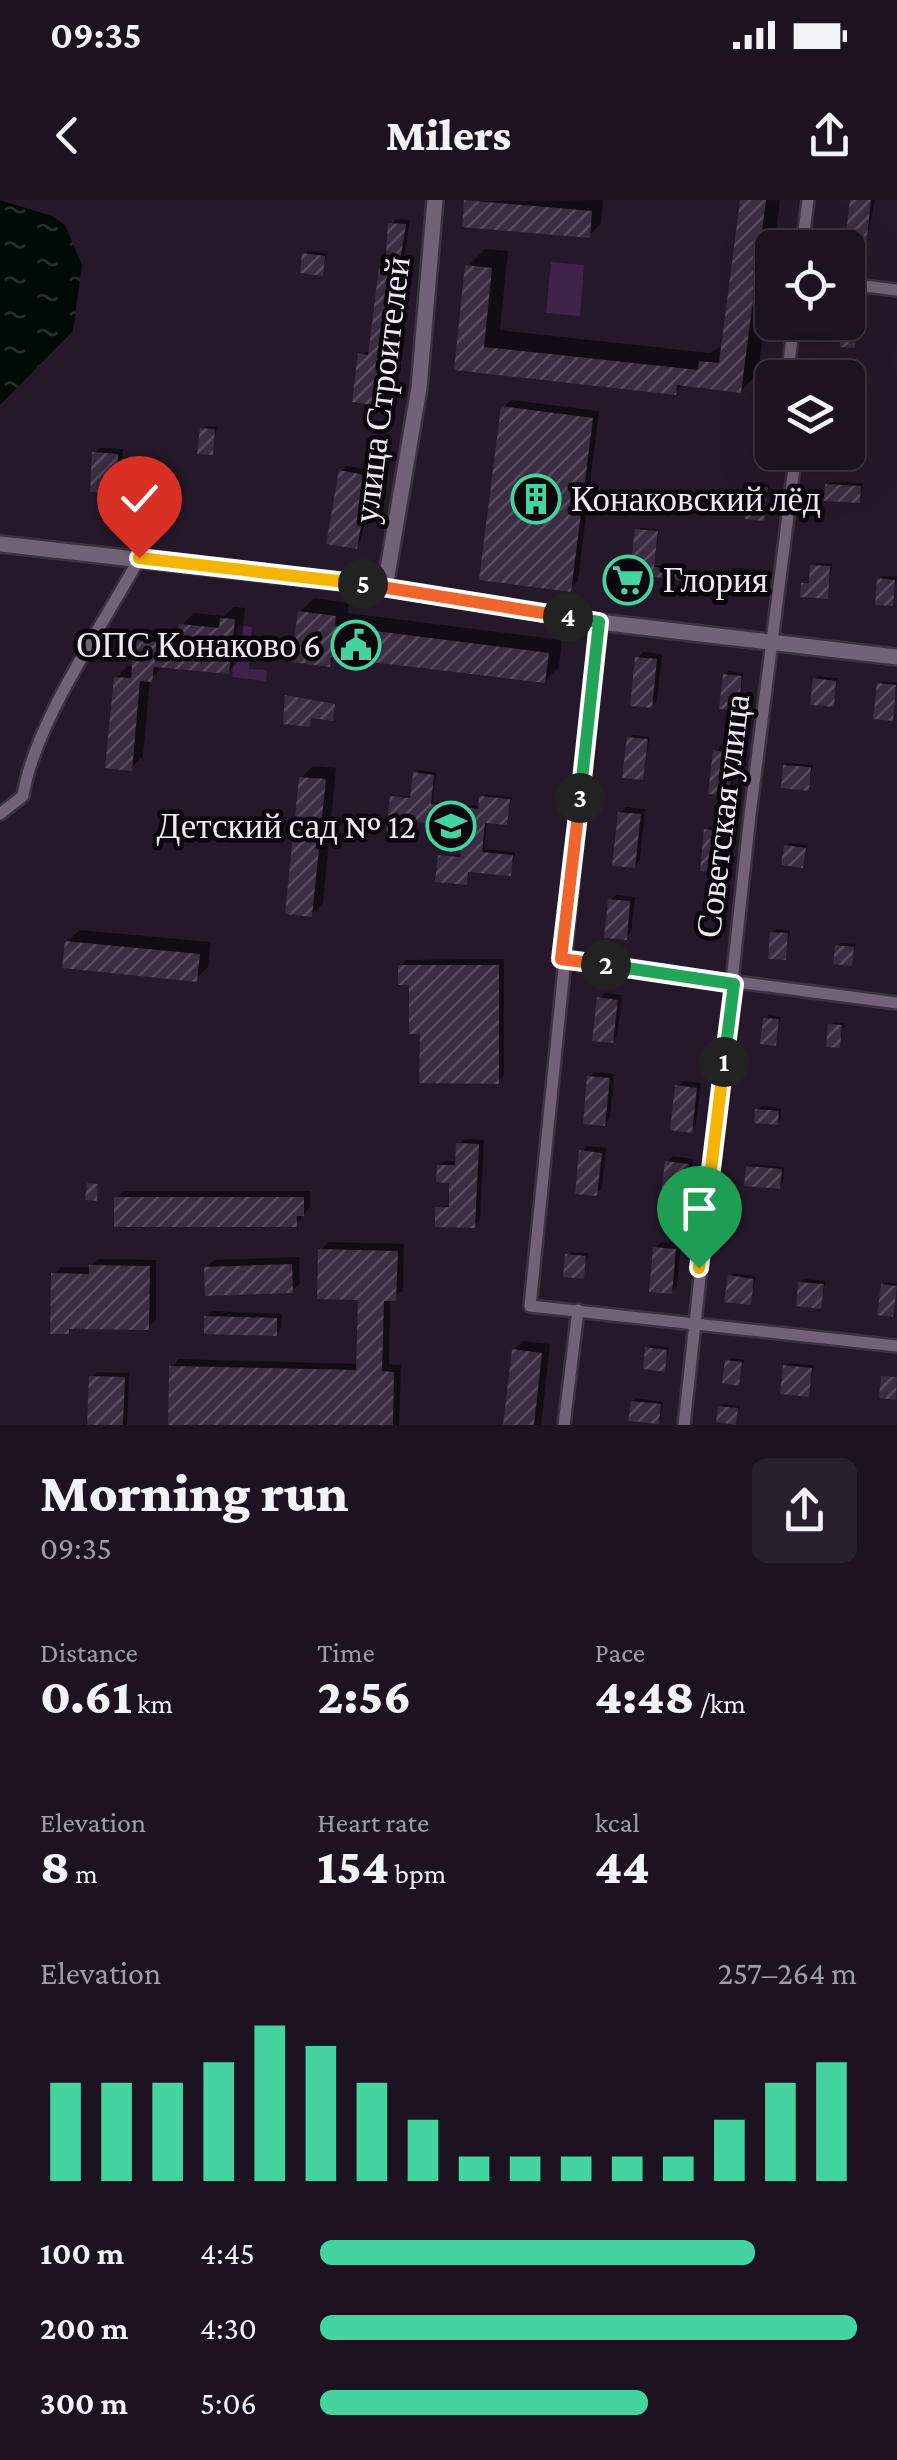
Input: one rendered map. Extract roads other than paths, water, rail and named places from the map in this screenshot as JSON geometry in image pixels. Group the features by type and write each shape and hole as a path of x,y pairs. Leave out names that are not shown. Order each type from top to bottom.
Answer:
{"main road":[{"name":"улица Строителей","path":"385,587 419,388 435,200"},
{"path":"0,544 385,587 599,622 897,657"}],"street":[{"path":"804,230 808,200"},
{"path":"865,286 897,290"},
{"name":"Советская улица","path":"684,1425 698,1322 699,1268 794,470"},
{"path":"0,814 23,796 26,775 52,718 139,558"},
{"path":"599,622 561,959 530,1306 897,1346"},
{"path":"561,959 897,1003"},
{"path":"564,1425 578,1310"}],"water":[{"path":"0,200 52,216 65,225 82,265 73,331 0,405"}],"place":[{"name":"Конаковский лёд","path":"536,499"},
{"name":"Глория","path":"628,580"},
{"name":"ОПС Конаково 6","path":"356,645"},
{"name":"Детский сад № 12","path":"451,826"}]}
